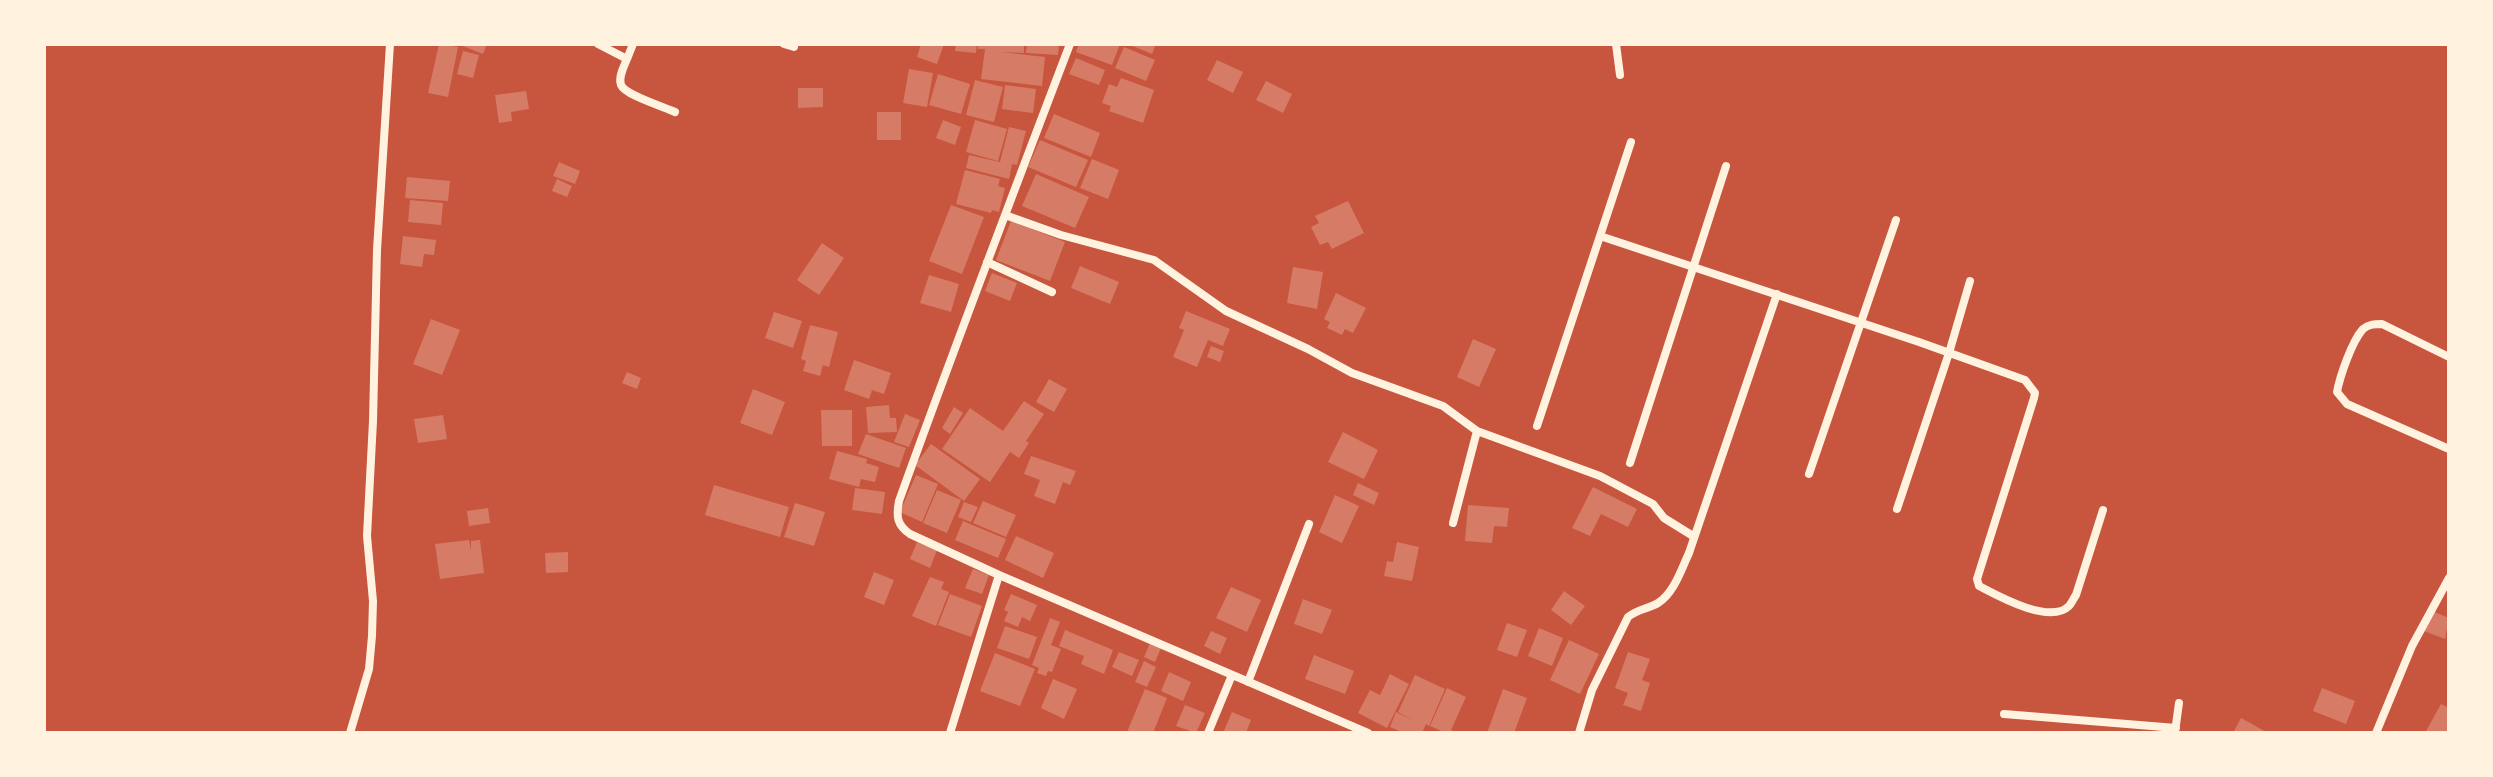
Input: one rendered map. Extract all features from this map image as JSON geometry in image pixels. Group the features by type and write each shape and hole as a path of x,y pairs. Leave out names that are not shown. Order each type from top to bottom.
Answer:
{"street":[{"path":"350,733 369,669 372,636 373,601 367,536 377,250 390,44"},
{"path":"598,44 627,59"},
{"path":"633,44 621,75 621,85 627,92 675,112"},
{"path":"1070,44 899,501 897,521 910,534 999,575 1368,733"},
{"path":"1616,44 1620,75"},
{"path":"1537,426 1631,142"},
{"path":"1630,463 1726,166"},
{"path":"1005,215 1061,235 1154,260 1226,311 1365,379 1443,406 1477,431 1600,476 1653,504 1664,518 1693,536"},
{"path":"1809,474 1896,220"},
{"path":"1600,236 2025,380 2035,393 1977,579 1979,586 2006,601 2044,612 2057,612 2069,607 2076,595 2103,510"},
{"path":"987,262 1052,292"},
{"path":"1897,509 1970,281"},
{"path":"1579,733 1592,690 1628,617 1639,609 1657,604 1670,592 1689,553 1777,294"},
{"path":"2449,357 2382,324 2372,324 2362,330 2340,377 2337,392 2347,404 2449,449"},
{"path":"1453,523 1477,431"},
{"path":"1248,682 1309,524"},
{"path":"950,733 999,575"},
{"path":"2376,733 2412,646 2449,578"},
{"path":"1208,733 1232,675"},
{"path":"2004,714 2176,731 2179,703"}],"building":[{"path":"439,44 458,47 448,97 428,93"},
{"path":"458,44 487,44 483,54"},
{"path":"921,44 944,44 937,64 917,57"},
{"path":"956,44 977,44 976,53 955,51"},
{"path":"978,44 1024,44 1024,53 1001,52 1045,57 1042,86 981,79 985,49 978,49"},
{"path":"1027,44 1059,44 1058,55 1026,53"},
{"path":"1079,44 1120,44 1112,65 1076,52"},
{"path":"1128,44 1156,44 1152,54"},
{"path":"1124,47 1155,60 1146,81 1115,68"},
{"path":"463,51 479,55 473,78 457,74"},
{"path":"1076,58 1105,70 1099,85 1069,74"},
{"path":"1217,60 1243,72 1233,93 1207,80"},
{"path":"909,69 933,73 927,107 903,103"},
{"path":"938,74 970,84 961,114 929,105"},
{"path":"1121,78 1154,90 1143,123 1109,111 1111,106 1102,103 1109,84 1117,87"},
{"path":"975,80 1003,87 994,122 966,115"},
{"path":"1266,81 1292,94 1283,113 1256,100"},
{"path":"1005,85 1036,89 1033,113 1002,109"},
{"path":"798,88 823,88 823,107 798,108"},
{"path":"526,91 529,109 511,112 512,121 499,123 495,95"},
{"path":"877,112 901,112 901,140 877,140"},
{"path":"1054,114 1100,133 1091,157 1044,138"},
{"path":"943,120 961,127 955,145 936,138"},
{"path":"975,120 1007,129 998,161 966,152"},
{"path":"1009,127 1026,131 1017,165 1012,164 1009,179 966,168 969,155 1000,162"},
{"path":"1040,140 1088,160 1076,187 1028,167"},
{"path":"1092,159 1119,170 1108,199 1080,188"},
{"path":"559,162 580,171 575,184 553,176"},
{"path":"965,170 1000,179 998,186 1005,188 999,212 992,210 991,213 956,204"},
{"path":"1036,174 1089,197 1075,228 1022,206"},
{"path":"407,177 450,181 448,201 405,198"},
{"path":"557,179 572,186 567,197 552,191"},
{"path":"410,200 443,203 441,225 408,222"},
{"path":"1348,201 1364,233 1332,249 1328,242 1320,245 1311,227 1319,223 1315,216"},
{"path":"951,205 984,217 962,274 929,261"},
{"path":"1011,221 1065,242 1050,281 996,260"},
{"path":"403,236 436,240 434,255 424,254 422,267 400,264"},
{"path":"822,243 844,258 819,295 797,280"},
{"path":"1080,266 1119,282 1110,304 1071,288"},
{"path":"1293,267 1323,272 1317,309 1287,303"},
{"path":"992,273 1017,283 1010,301 985,291"},
{"path":"929,275 959,284 951,312 920,303"},
{"path":"1336,293 1366,308 1353,333 1345,329 1342,335 1327,328 1330,322 1324,319"},
{"path":"1186,311 1230,329 1223,346 1208,340 1197,367 1173,357 1184,330 1179,328"},
{"path":"774,312 802,321 793,348 765,338"},
{"path":"431,319 460,330 442,375 413,364"},
{"path":"810,325 838,332 829,367 823,365 820,376 803,371 806,361 801,359"},
{"path":"1473,339 1496,349 1479,387 1457,377"},
{"path":"1211,346 1224,351 1220,362 1207,357"},
{"path":"854,360 891,373 884,394 872,390 869,399 844,390"},
{"path":"627,372 641,378 637,389 622,383"},
{"path":"1049,379 1067,389 1054,412 1036,402"},
{"path":"753,389 785,402 772,435 740,423"},
{"path":"1024,401 1044,414 1019,458 1010,452 990,482 942,449 970,408 1003,431"},
{"path":"889,405 890,418 896,418 897,432 868,433 866,407"},
{"path":"954,407 963,413 950,434 942,428"},
{"path":"821,410 852,410 852,446 822,446"},
{"path":"905,414 920,420 909,447 894,442"},
{"path":"443,415 447,439 418,443 414,419"},
{"path":"1343,432 1378,450 1364,479 1328,462"},
{"path":"866,434 906,448 899,468 858,454"},
{"path":"931,444 980,479 964,501 915,465"},
{"path":"837,451 867,459 866,463 879,467 875,482 861,479 859,487 829,479"},
{"path":"1031,456 1076,471 1070,485 1063,482 1055,504 1034,496 1040,480 1024,474"},
{"path":"916,475 938,484 922,522 900,512"},
{"path":"1358,483 1379,493 1374,505 1353,495"},
{"path":"714,485 789,507 780,537 705,515"},
{"path":"1593,487 1637,509 1628,527 1601,514 1590,536 1572,528"},
{"path":"855,488 885,492 882,514 852,510"},
{"path":"937,490 961,500 947,533 923,523"},
{"path":"1335,495 1359,506 1342,543 1319,532"},
{"path":"983,501 1016,515 1006,537 973,523"},
{"path":"964,502 978,507 971,522 958,517"},
{"path":"795,503 825,512 814,546 784,537"},
{"path":"1468,505 1509,508 1507,527 1494,526 1492,543 1465,541"},
{"path":"488,508 490,523 469,526 467,511"},
{"path":"963,521 1006,539 998,558 955,540"},
{"path":"1016,536 1054,553 1043,578 1005,560"},
{"path":"469,540 471,551 471,541 480,540 484,573 440,579 435,544"},
{"path":"917,542 937,550 930,568 910,559"},
{"path":"1397,542 1419,547 1412,581 1384,576 1387,561 1393,562"},
{"path":"568,552 568,572 546,573 545,553"},
{"path":"973,569 989,575 982,594 965,588"},
{"path":"874,572 894,580 884,605 864,597"},
{"path":"930,577 944,582 941,589 949,592 936,626 912,616"},
{"path":"1231,587 1261,600 1247,632 1216,618"},
{"path":"1564,591 1585,606 1571,625 1551,610"},
{"path":"950,594 982,606 971,637 938,625"},
{"path":"1011,594 1037,605 1030,621 1022,617 1018,627 1004,621 1008,612 1004,610"},
{"path":"1303,599 1332,610 1322,634 1294,624"},
{"path":"2432,611 2449,618 2445,639 2424,631"},
{"path":"1050,618 1060,622 1051,645 1061,649 1052,672 1048,671 1046,676 1037,673 1039,668 1032,665"},
{"path":"1507,623 1527,630 1517,657 1497,650"},
{"path":"1005,626 1037,637 1029,659 997,648"},
{"path":"1539,628 1563,638 1552,666 1528,656"},
{"path":"1065,630 1113,650 1104,674 1081,664 1084,656 1059,646"},
{"path":"1211,631 1227,638 1220,654 1204,646"},
{"path":"1569,640 1599,654 1580,694 1550,680"},
{"path":"1150,643 1161,648 1155,662 1144,657"},
{"path":"1119,652 1139,660 1132,676 1112,667"},
{"path":"1628,652 1650,659 1642,680 1650,683 1641,711 1623,705 1628,693 1615,688"},
{"path":"995,653 1035,669 1020,706 980,691"},
{"path":"1314,655 1354,671 1345,694 1305,679"},
{"path":"1144,661 1156,667 1147,687 1135,682"},
{"path":"1169,672 1191,682 1183,701 1161,691"},
{"path":"1390,674 1409,684 1387,728 1358,713 1370,690 1380,695"},
{"path":"1415,675 1445,689 1429,726 1426,724 1422,733 1404,733 1390,727 1396,712 1413,720 1398,712"},
{"path":"1053,679 1077,689 1064,719 1041,708"},
{"path":"1447,688 1466,697 1451,730 1459,733 1446,733 1430,726"},
{"path":"2322,688 2355,701 2346,724 2313,711"},
{"path":"1145,689 1167,698 1153,733 1127,732"},
{"path":"1503,689 1527,698 1514,733 1487,733"},
{"path":"2441,704 2449,708 2449,733 2425,733"},
{"path":"1185,705 1205,713 1196,733 1176,726"},
{"path":"1232,712 1251,720 1246,733 1223,733"},
{"path":"2241,718 2268,733 2233,733"}]}
